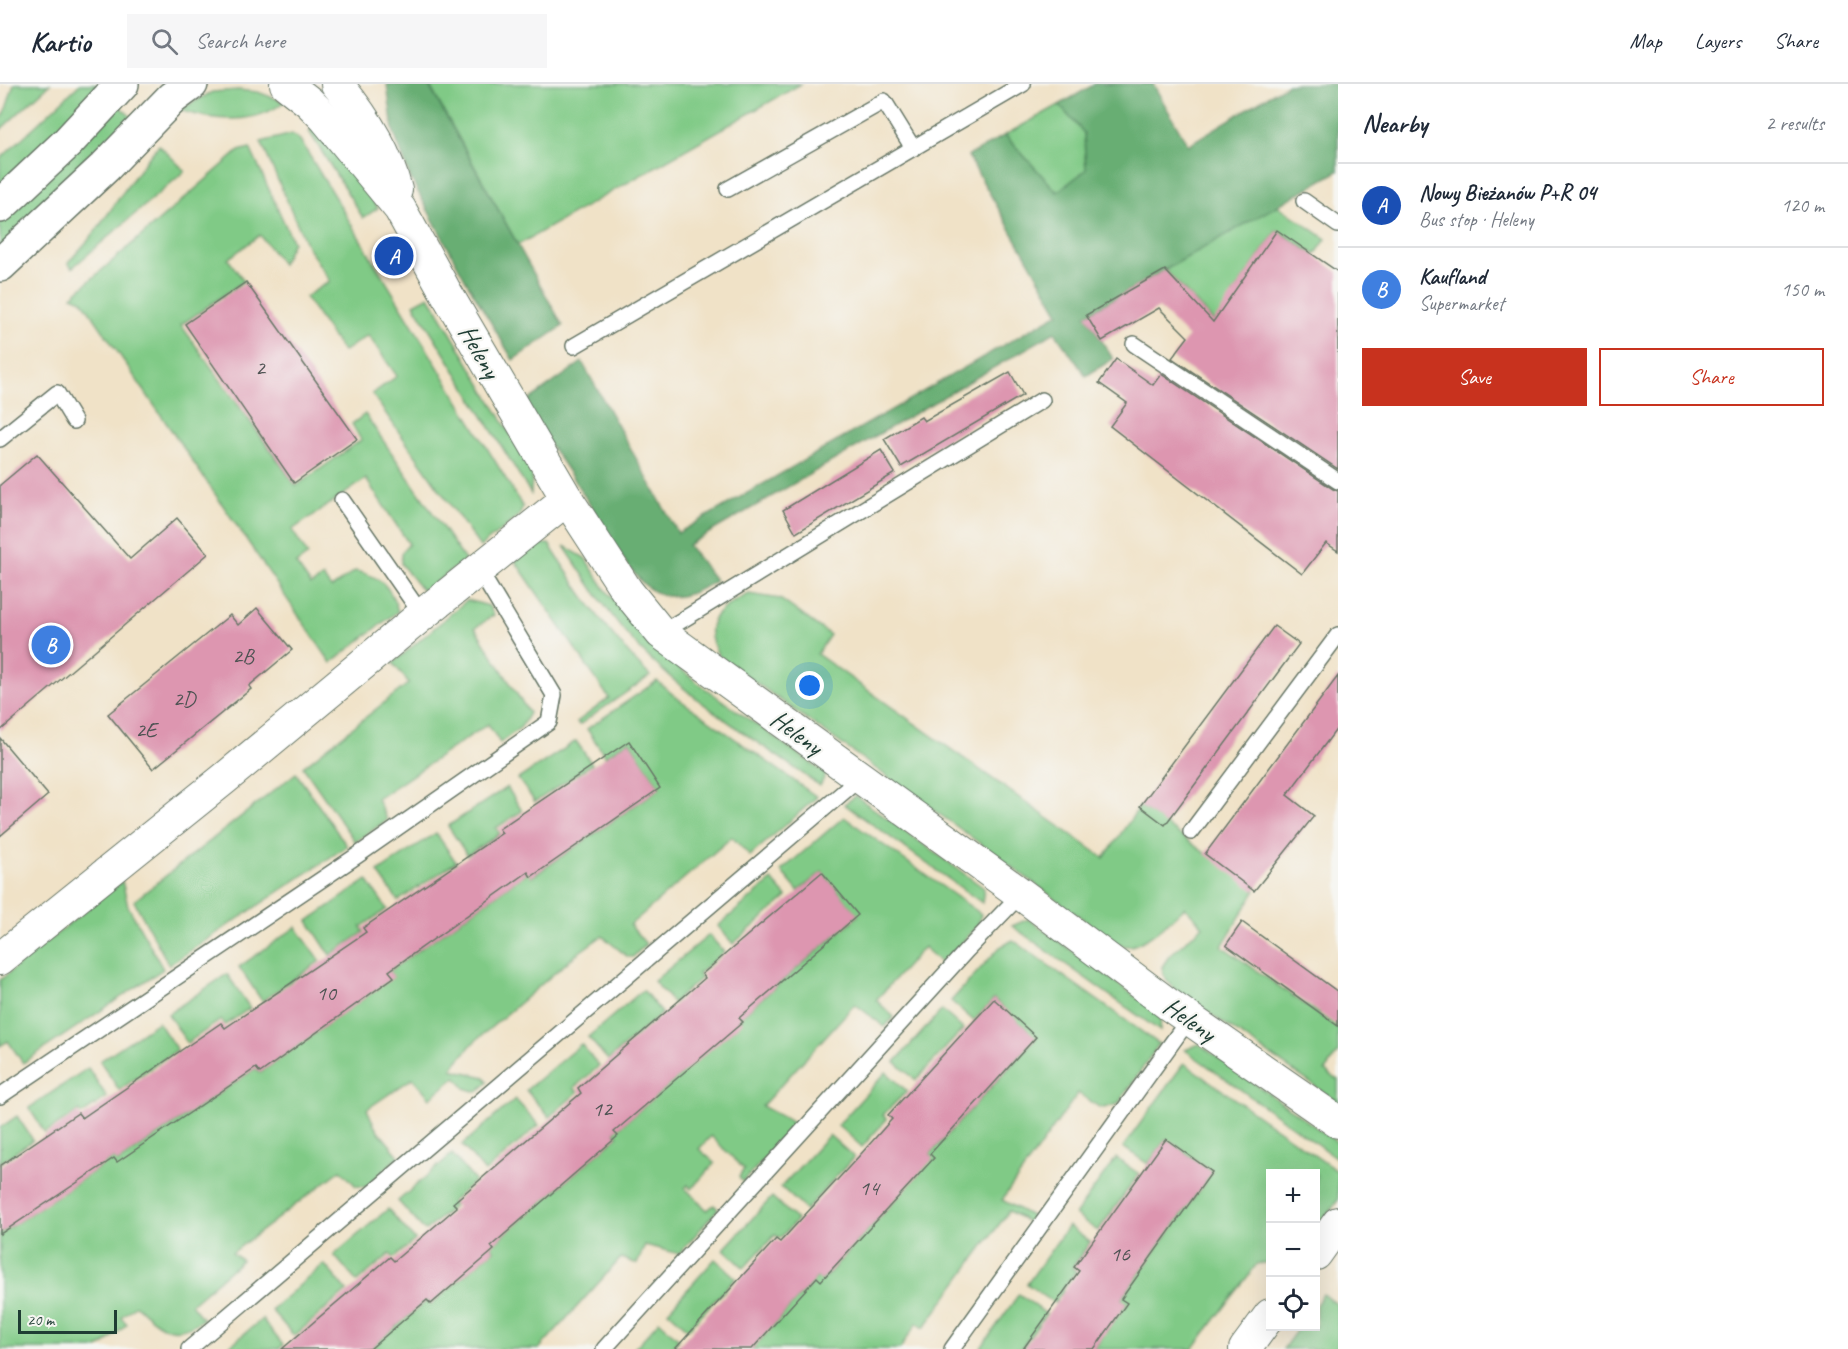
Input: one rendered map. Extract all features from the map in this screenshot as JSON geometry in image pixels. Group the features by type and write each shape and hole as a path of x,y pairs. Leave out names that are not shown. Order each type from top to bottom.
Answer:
{"street":[{"path":"0,206 67,143 122,84"},
{"path":"0,265 105,166 172,98 191,84"},
{"name":"Heleny","path":"286,84 325,118 400,209 444,290 567,499 627,591 661,633 1190,1019 1338,1122"},
{"name":"Heleny","path":"337,84 361,114 376,141 393,177 400,209"},
{"path":"0,958 224,779 422,615 567,499"},
{"path":"1320,1248 1338,1223"},
{"path":"1245,1349 1266,1320"}],"lane":[{"path":"574,346 1023,84"},
{"path":"728,189 884,101 914,148"},
{"path":"1304,201 1338,225"},
{"path":"1134,344 1338,481"},
{"path":"0,439 57,393 74,421"},
{"path":"661,633 1042,400"},
{"path":"342,500 422,615"},
{"path":"0,1096 358,855 549,722 554,695 479,570"},
{"path":"1191,832 1338,635"},
{"path":"189,1349 860,778"},
{"path":"604,1349 967,950 1021,894"},
{"path":"952,1349 1190,1019"}],"green space":[{"path":"14,84 50,84 0,130 0,119 4,115"},
{"path":"80,84 95,84 99,88 0,190 0,159"},
{"path":"387,84 428,84 563,326 513,360 465,279 410,177 393,130"},
{"path":"429,84 801,84 518,245"},
{"path":"1095,84 1153,84 1188,145 1288,84 1338,84 1338,171 1086,315 1113,359 1086,376 1055,332 688,545 716,581 689,594 675,597 660,594 646,586 622,558 579,488 522,405 582,362 678,533 1059,313 968,156 1005,135 1057,192 1086,170 1084,133 1059,105"},
{"path":"238,90 258,92 284,102 272,110 247,118 220,119 179,110 212,92"},
{"path":"118,105 136,121 0,251 0,219"},
{"path":"1059,105 1084,133 1086,170 1057,192 1005,135"},
{"path":"314,126 378,208 363,218 309,131"},
{"path":"292,134 300,140 523,507 519,516 480,547 372,394 397,376 368,335 343,352 305,297 330,281 307,246 261,142"},
{"path":"159,145 185,171 72,268 68,262 93,235"},
{"path":"250,148 293,242 282,264 260,235 228,259 244,281 181,325 296,486 361,440 352,424 365,414 465,560 424,591 420,588 401,564 401,553 409,544 366,479 292,530 308,555 296,564 311,585 323,577 331,588 355,571 364,573 383,583 391,594 398,611 331,663 82,300 72,296 239,151"},
{"path":"1277,205 1326,239 1315,255 1277,230 1233,294 1237,346 1165,270"},
{"path":"429,296 528,464 532,475 531,494 414,304"},
{"path":"535,544 549,544 595,613 650,676 579,725 577,722 609,698 515,561"},
{"path":"564,546 585,558 605,589 639,630 669,660 826,774 820,786 721,717 651,660 613,617"},
{"path":"749,594 780,599 830,635 817,654 1104,858 1140,806 1256,890 1222,946 1338,1028 1338,1052 1325,1071 1338,1080 1338,1102 1173,988 1164,976 1162,967 1169,956 1203,926 1185,907 1146,940 1129,946 1117,944 719,656 713,644 711,625 721,611"},
{"path":"467,600 489,606 494,615 475,628 529,713 521,727 500,743 488,724 377,799 387,820 355,842 303,767 409,683 393,663"},
{"path":"657,681 676,697 817,797 750,856 732,837 630,925 646,944 633,957 628,957 602,936 578,953 473,1043 451,1069 485,1077 488,1082 477,1092 465,1088 456,1077 430,1098 413,1078 367,1109 375,1127 399,1156 366,1187 356,1186 341,1170 232,1253 242,1260 191,1304 203,1319 183,1329 175,1330 160,1325 136,1305 121,1317 127,1324 104,1345 94,1349 0,1349 0,1234 114,1158 118,1162 256,1068 260,1073 393,977 389,971 528,872 532,877 660,788 629,741 605,756 587,729"},
{"path":"576,741 592,764 535,802 518,779"},
{"path":"296,773 347,846 169,965 134,901"},
{"path":"507,787 522,811 496,828 500,834 467,855 448,826"},
{"path":"856,796 984,888 982,903 844,804"},
{"path":"844,817 981,914 978,925 942,964 924,947 876,1000 894,1017 885,1027 855,1004 762,1106 792,1122 793,1127 743,1182 739,1177 744,1169 711,1136 699,1149 715,1163 691,1189 688,1185 685,1188 707,1210 714,1205 718,1209 679,1254 645,1245 637,1264 621,1258 539,1349 370,1349 427,1300 431,1304 494,1250 491,1246 618,1136 614,1132 742,1022 739,1018 858,916 822,872 798,891 781,871"},
{"path":"436,833 456,862 398,901 378,872"},
{"path":"367,880 387,909 361,927 364,932 330,955 308,921"},
{"path":"772,880 787,897 733,944 718,926"},
{"path":"122,881 128,906 163,969 23,1063 8,1041 0,1046 0,980"},
{"path":"1028,919 1161,1015 1160,1031 1012,926"},
{"path":"296,927 320,961 262,1001 239,967"},
{"path":"709,935 724,952 698,974 701,978 673,1003 654,981"},
{"path":"1013,940 1159,1044 1118,1104 1099,1107 1078,1093 1002,1200 1033,1217 1034,1220 1031,1224 1009,1211 924,1328 917,1323 900,1349 752,1349 817,1277 822,1281 933,1158 930,1154 1036,1038 994,999 974,1021 951,1001 1000,947"},
{"path":"227,974 250,1008 225,1025 221,1020 187,1043 168,1014"},
{"path":"643,990 662,1013 608,1060 588,1037"},
{"path":"942,1010 963,1029 916,1080 895,1062"},
{"path":"158,1022 177,1050 119,1090 100,1061"},
{"path":"581,1044 599,1066 574,1088 578,1092 549,1117 526,1090"},
{"path":"1199,1044 1338,1143 1338,1159 1185,1050"},
{"path":"1184,1063 1338,1172 1338,1200 1320,1225 1320,1169 1266,1169 1266,1263 1257,1264 1193,1349 1094,1349 1127,1303 1121,1299 1212,1172 1166,1139 1148,1164 1123,1147"},
{"path":"88,1068 107,1097 82,1114 79,1111 45,1133 29,1108"},
{"path":"886,1072 907,1091 883,1115 887,1119 862,1147 838,1125"},
{"path":"515,1099 539,1125 485,1172 462,1145"},
{"path":"17,1116 33,1140 0,1163 0,1128"},
{"path":"829,1135 854,1157 806,1210 781,1187"},
{"path":"452,1154 475,1181 451,1202 454,1206 425,1231 398,1201"},
{"path":"1116,1158 1139,1174 1098,1231 1075,1215"},
{"path":"772,1197 797,1220 780,1238 775,1235 744,1268 724,1249"},
{"path":"388,1209 415,1240 394,1258 390,1254 357,1282 334,1255"},
{"path":"1068,1226 1090,1242 1072,1268 1076,1271 1054,1303 1027,1284"},
{"path":"715,1259 736,1278 688,1329 668,1311"},
{"path":"324,1264 347,1291 294,1336 271,1310"},
{"path":"1019,1294 1046,1314 1021,1349 980,1349"},
{"path":"1323,1294 1338,1305 1338,1349 1283,1349 1296,1331 1320,1331 1320,1299"},
{"path":"262,1319 283,1345 279,1349 226,1349"},
{"path":"659,1321 679,1339 671,1349 634,1349"}],"building":[{"path":"1277,230 1338,272 1338,469 1172,358 1188,337 1159,308 1102,341 1086,315 1165,270 1213,322"},
{"path":"246,282 357,439 294,483 185,324"},
{"path":"1116,359 1153,385 1161,374 1338,491 1338,551 1326,543 1302,574 1110,426 1127,403 1099,383"},
{"path":"1010,372 1023,395 901,467 884,439 921,417 924,421"},
{"path":"881,450 895,473 796,533 783,510"},
{"path":"37,454 130,559 177,518 208,554 0,731 0,485"},
{"path":"257,608 292,650 249,686 251,689 153,769 108,714 230,615 238,625"},
{"path":"1274,626 1299,644 1165,825 1140,806"},
{"path":"1338,676 1338,727 1287,795 1314,816 1254,891 1205,854"},
{"path":"0,738 48,795 0,836"},
{"path":"629,741 660,788 531,877 528,872 389,971 394,977 260,1073 256,1068 117,1162 114,1158 0,1234 0,1166 78,1113 82,1118 221,1023 225,1028 366,932 363,928 502,833 499,829"},
{"path":"822,872 858,915 739,1018 743,1022 614,1132 618,1136 491,1246 494,1250 431,1304 427,1300 370,1349 282,1349 390,1257 394,1261 457,1207 453,1203 581,1093 578,1088 705,978 702,974"},
{"path":"1242,922 1338,992 1338,1026 1226,945"},
{"path":"994,999 1036,1037 930,1154 934,1158 821,1281 817,1277 752,1349 675,1349 776,1239 780,1242 860,1155 892,1119 888,1115"},
{"path":"1166,1139 1212,1172 1121,1299 1127,1303 1094,1349 1023,1349 1079,1271 1074,1267"}],"place":[{"name":"Nowy Bieżanów P+R 04","path":"394,256"},
{"name":"Kaufland","path":"51,645"}]}
